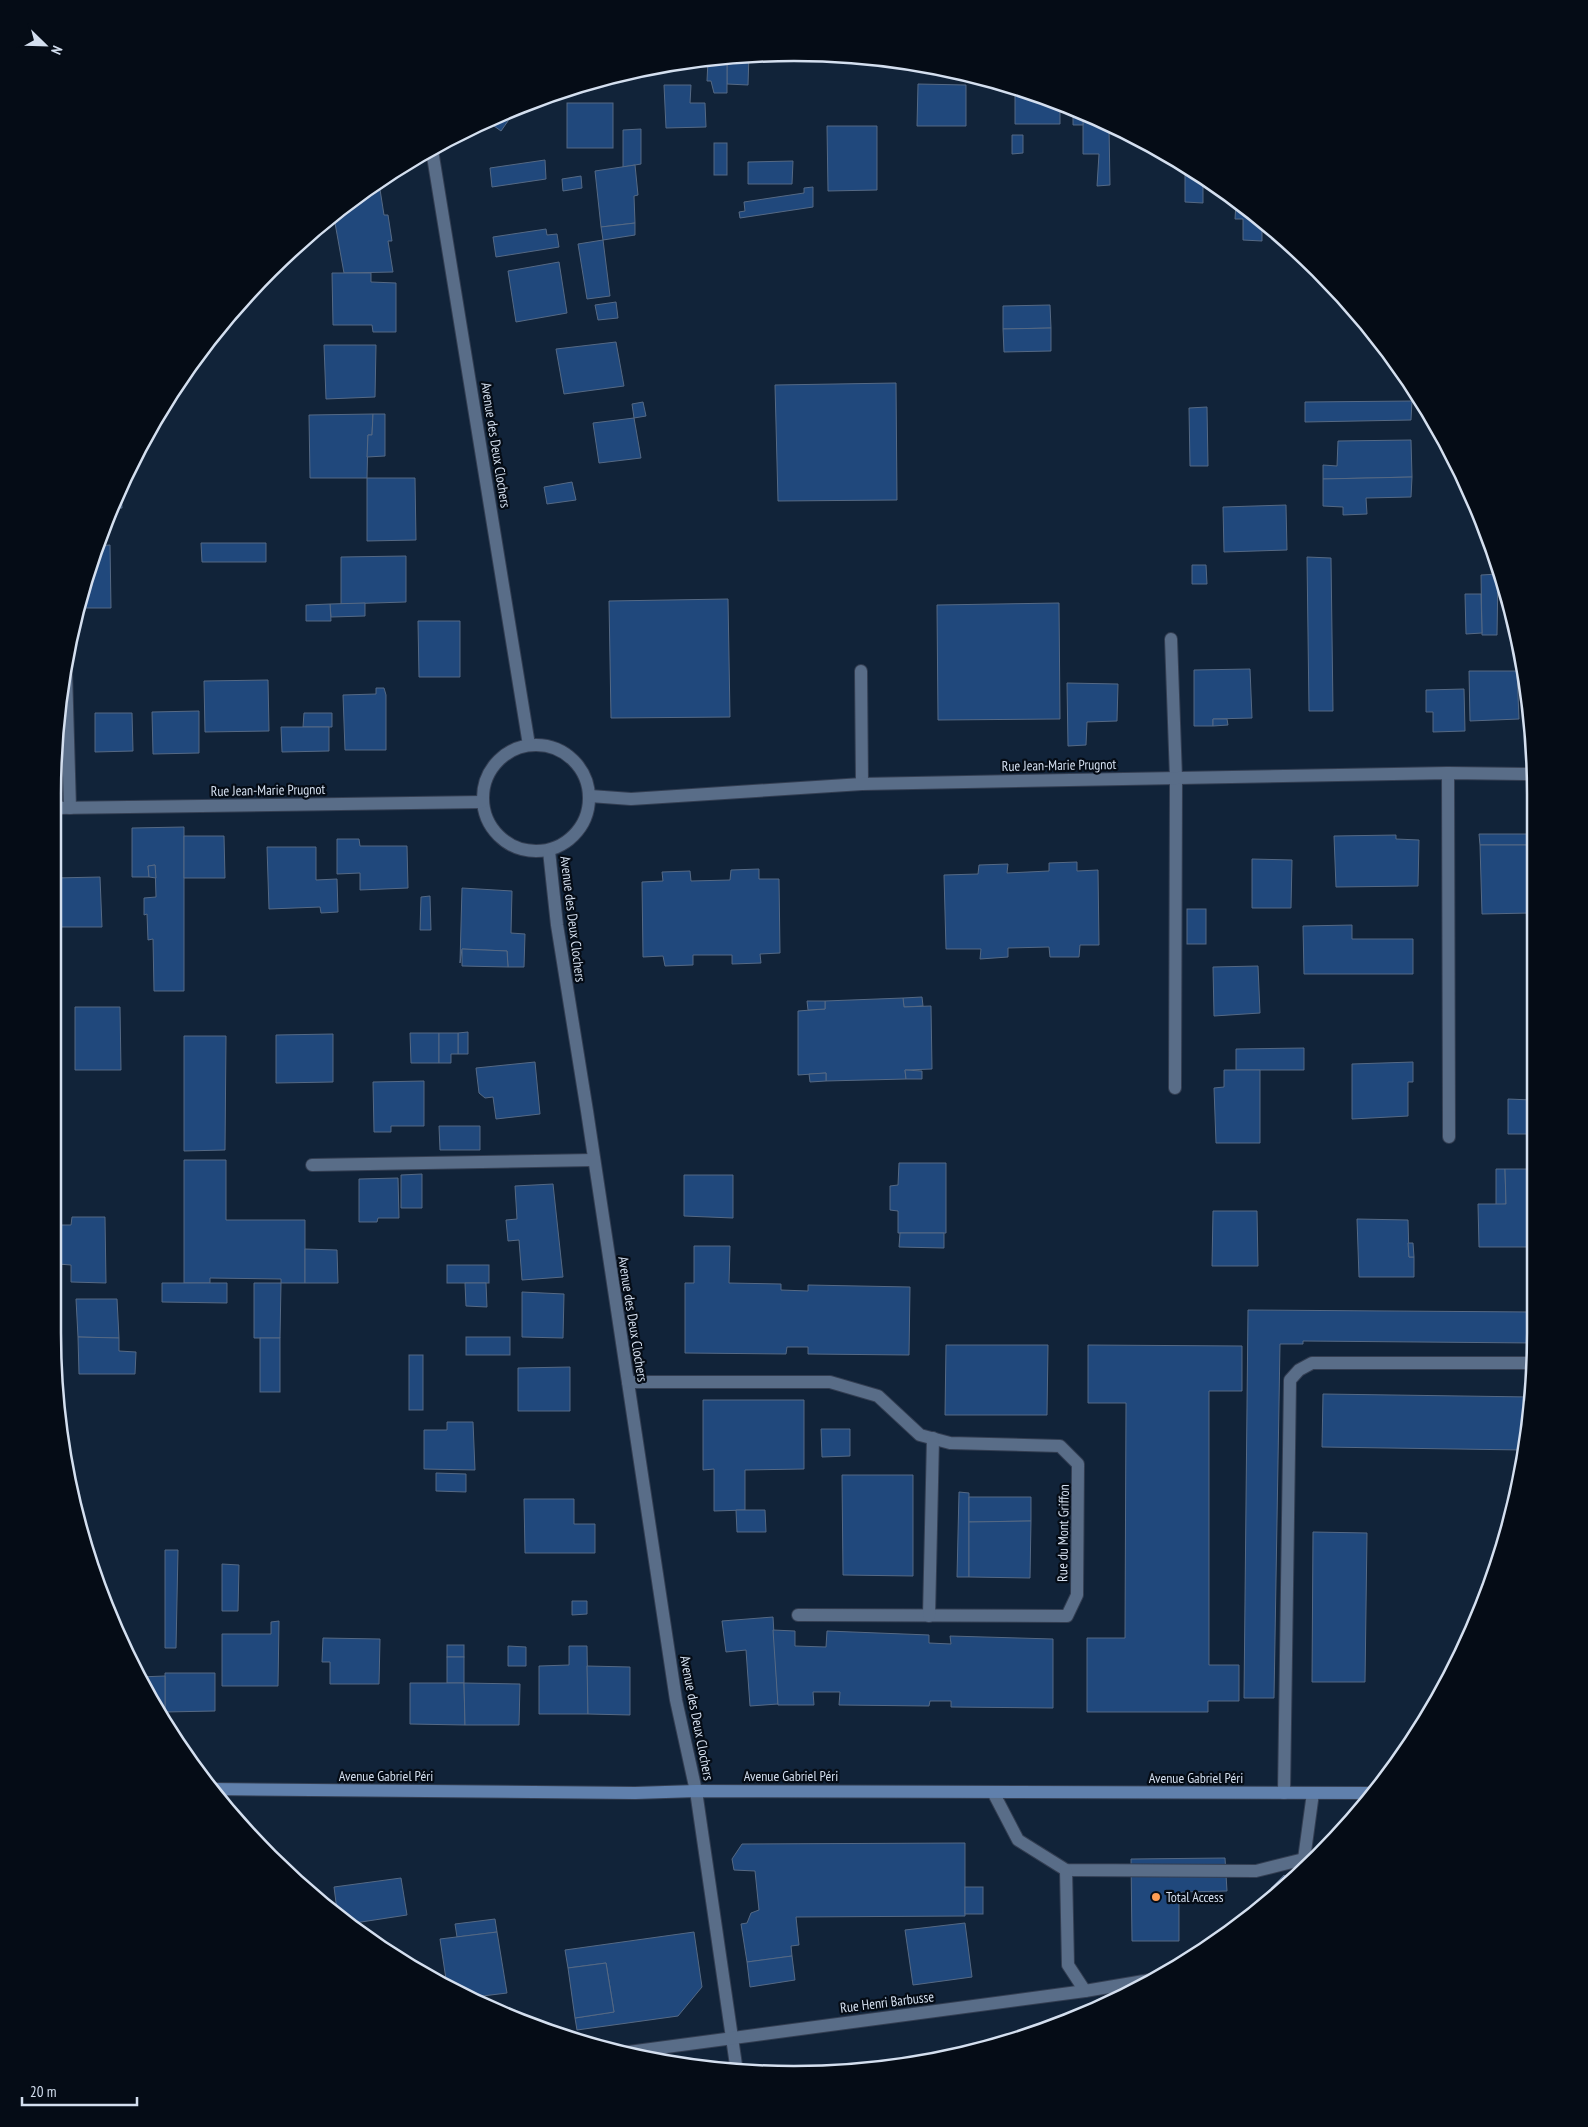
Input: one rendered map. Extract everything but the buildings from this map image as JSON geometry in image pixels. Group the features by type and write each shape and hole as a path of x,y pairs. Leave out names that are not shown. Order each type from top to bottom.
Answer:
{"street":[{"name":"Avenue des Deux Clochers","path":"433,156 529,745"},
{"path":"1171,640 1176,778 1175,1088"},
{"path":"861,671 862,784"},
{"path":"67,707 70,808"},
{"path":"529,745 547,746 563,752 577,763 586,778 590,796 588,814 579,831 566,844 549,851 530,852 512,847 505,842 498,836 487,820 482,802 484,786 495,764 513,749 529,745"},
{"path":"1448,773 1449,1137"},
{"name":"Rue Jean-Marie Prugnot","path":"590,796 631,799 862,784 1448,773 1526,774"},
{"name":"Rue Jean-Marie Prugnot","path":"61,808 482,802"},
{"name":"Avenue des Deux Clochers","path":"549,851 556,925 676,1700 696,1791 732,2038"},
{"path":"312,1165 593,1160"},
{"path":"1284,1793 1290,1380 1299,1370 1312,1363 1526,1363"},
{"name":"Rue du Mont Griffon","path":"628,1382 830,1382 878,1396 920,1435 950,1443 1060,1446 1078,1464 1077,1595 1067,1616 798,1615"},
{"path":"929,1616 933,1438"},
{"name":"Avenue Gabriel Péri","path":"222,1790 625,1793 696,1791 1364,1793"},
{"path":"993,1792 1018,1840 1066,1870 1256,1871 1301,1862"},
{"path":"1308,1854 1313,1793"},
{"path":"1066,1870 1068,1965 1085,1991"},
{"name":"Rue Henri Barbusse","path":"643,2050 1131,1983"},
{"path":"732,2038 736,2063"}],"place":[{"name":"Total Access","path":"1156,1897"}]}
